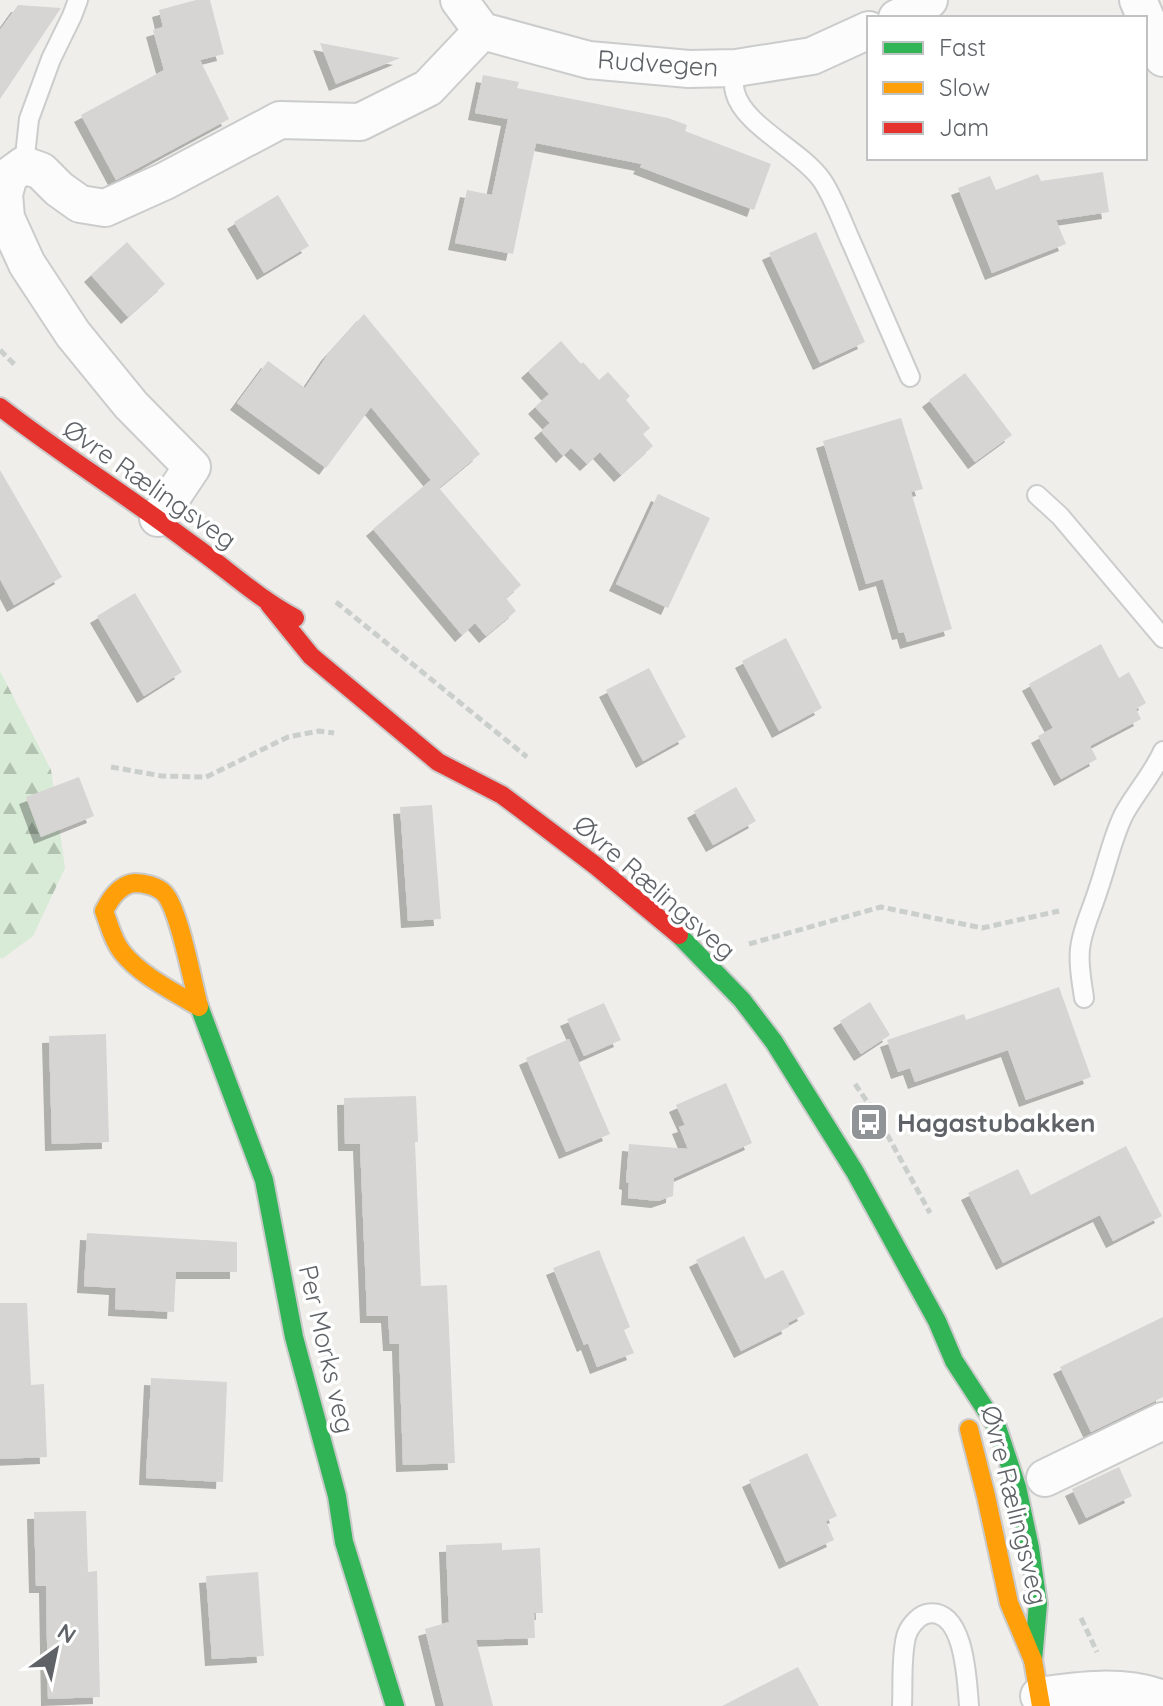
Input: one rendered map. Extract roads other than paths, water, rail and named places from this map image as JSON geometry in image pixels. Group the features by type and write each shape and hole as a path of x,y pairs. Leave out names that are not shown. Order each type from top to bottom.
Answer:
{"main road":[{"name":"Øvre Rælingsveg","path":"0,407 158,518 269,604 316,629"},
{"name":"Øvre Rælingsveg","path":"269,604 311,656 438,762 502,795 668,925 713,967 774,1042 855,1172 937,1321 954,1361 997,1427 1017,1487 1030,1548 1038,1604 1033,1660"},
{"name":"Øvre Rælingsveg","path":"473,761 502,795"},
{"name":"Per Morks veg","path":"199,1007 144,972 121,951 104,911 111,896 122,888 131,883 147,884 162,890 173,905 199,1007 264,1180 294,1337 337,1496 344,1542 395,1706"},
{"name":"Øvre Rælingsveg","path":"954,1361 1009,1603 1033,1660 1040,1701"}],"street":[{"path":"158,518 192,467 131,405 73,334 27,264 6,218 4,194 11,167 41,171 80,204 105,208 165,181 280,120 360,122 428,88 482,31 459,0"},
{"path":"901,16 929,0"},
{"path":"1147,21 1163,58"},
{"name":"Rudvegen","path":"482,31 589,60 689,69 736,68 812,56 867,31"},
{"path":"1045,1478 1163,1421"},
{"path":"1040,1701 1076,1691 1107,1690 1133,1691 1163,1699"}],"lane":[{"path":"11,167 51,59 78,0"},
{"path":"736,68 735,93 741,108 821,179 910,377"},
{"path":"1037,495 1060,516 1163,638"},
{"path":"1084,998 1080,952 1082,934 1115,834 1163,751"},
{"path":"902,1706 906,1637 911,1626 928,1614 951,1622 958,1636 963,1650 969,1706"}],"place":[{"name":"Hagastubakken","path":"869,1122"}]}
